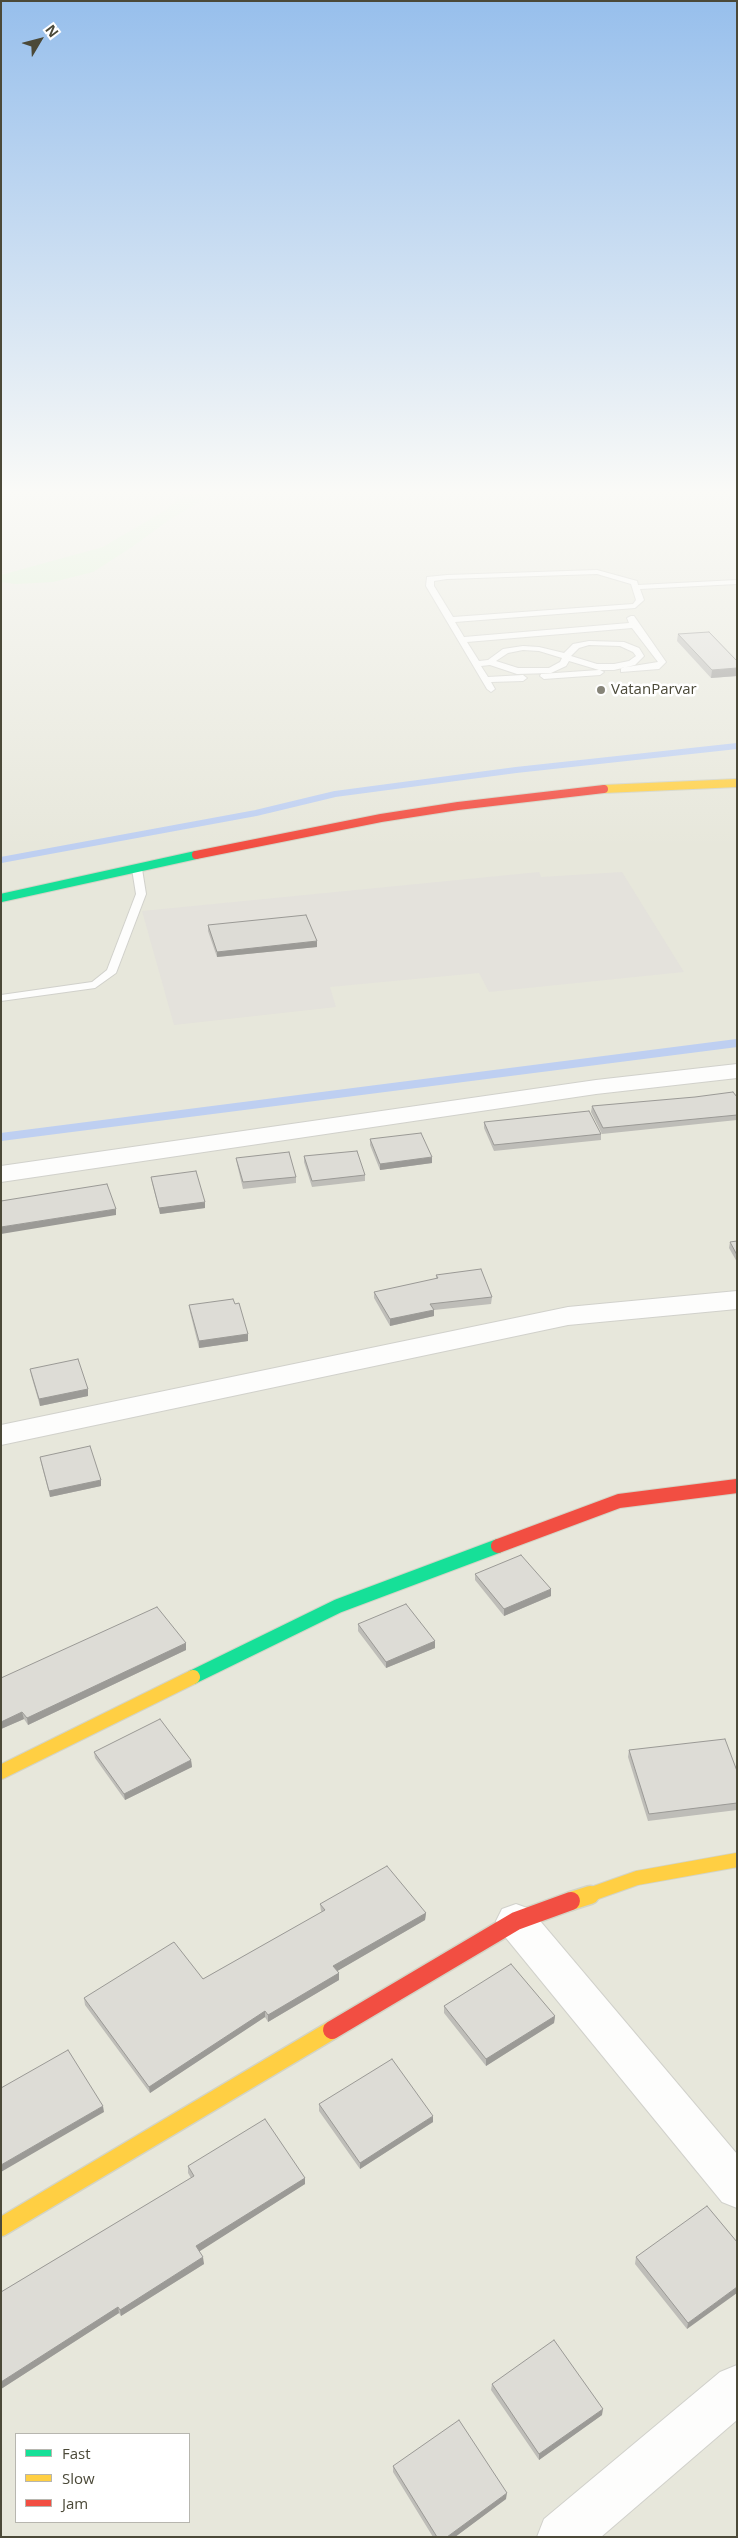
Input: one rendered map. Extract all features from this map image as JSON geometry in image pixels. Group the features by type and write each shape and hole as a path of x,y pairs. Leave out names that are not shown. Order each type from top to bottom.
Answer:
{"street":[{"path":"583,779 612,777"},
{"path":"1,898 282,836 458,806 608,788 737,783"},
{"path":"421,800 466,793"},
{"path":"1,1174 596,1087 737,1071"},
{"path":"1,1435 568,1316 737,1300"},
{"path":"1,1772 338,1606 619,1501 737,1486"},
{"path":"1,2227 516,1922 637,1878 737,1860"},
{"path":"516,1922 737,2187"},
{"path":"562,2537 737,2389"}],"lane":[{"path":"444,610 491,688"},
{"path":"450,620 569,610"},
{"path":"486,680 659,666 662,662 634,625 627,610"},
{"path":"462,640 634,625"},
{"path":"476,664 491,662 517,671 536,672 551,670 563,664 567,657 569,651 576,646 589,642 621,644 636,650 640,656 632,663 614,667 597,667 567,657 539,648 523,648 506,651 495,656 491,662"},
{"path":"1,998 94,985 112,971 142,894 138,869"}],"shaded area":[{"path":"1,610 737,610 737,2537 1,2537"},
{"path":"539,872 541,877 622,872 684,972 489,992 479,973 330,987 336,1007 174,1025 142,911"}],"building":[{"path":"709,632 737,661 737,668 712,670 678,634"},
{"path":"306,915 317,941 217,952 208,925"},
{"path":"733,1092 737,1097 737,1115 603,1128 592,1106 695,1097"},
{"path":"589,1111 601,1134 494,1145 484,1122"},
{"path":"421,1133 432,1157 380,1164 370,1139"},
{"path":"357,1151 365,1175 312,1181 304,1156"},
{"path":"289,1152 296,1177 243,1182 236,1158"},
{"path":"196,1171 205,1202 159,1208 151,1177"},
{"path":"107,1184 116,1209 1,1227 1,1201"},
{"path":"737,1241 737,1255 730,1242"},
{"path":"481,1269 492,1297 430,1304 434,1310 390,1319 374,1292 438,1278 436,1275"},
{"path":"233,1299 235,1304 239,1303 248,1334 199,1341 189,1305"},
{"path":"78,1359 88,1389 39,1399 30,1369"},
{"path":"90,1446 101,1480 49,1491 40,1457"},
{"path":"521,1555 551,1589 504,1609 475,1574"},
{"path":"406,1604 435,1641 386,1662 358,1624"},
{"path":"157,1607 186,1643 27,1718 22,1712 1,1722 1,1678"},
{"path":"160,1719 191,1760 124,1794 94,1752"},
{"path":"725,1739 737,1771 737,1803 649,1814 629,1750"},
{"path":"387,1866 426,1913 333,1966 339,1973 268,2015 265,2011 149,2087 84,1998 174,1942 203,1979 325,1910 320,1904"},
{"path":"511,1964 555,2016 486,2059 444,2006"},
{"path":"68,2050 103,2106 1,2165 1,2088"},
{"path":"392,2059 433,2116 360,2163 319,2104"},
{"path":"265,2119 305,2178 196,2246 203,2257 120,2310 118,2307 1,2382 1,2292 194,2176 188,2166"},
{"path":"707,2206 737,2242 737,2287 688,2323 636,2257"},
{"path":"554,2340 603,2409 539,2454 492,2384"},
{"path":"459,2420 507,2493 447,2537 437,2537 393,2466"}],"waterway":[{"path":"1,860 256,813 335,794 516,770 737,746"},
{"path":"1,1137 737,1043"}],"traffic: fast":[{"path":"1,898 196,855"},
{"path":"193,1677 338,1606 498,1546"}],"traffic: slow":[{"path":"604,789 737,783"},
{"path":"1,1772 193,1677"},
{"path":"571,1901 637,1878 737,1860"},
{"path":"1,2227 332,2030"}],"traffic: jam":[{"path":"196,855 381,818 458,806 604,789"},
{"path":"498,1546 619,1501 737,1486"},
{"path":"332,2030 516,1921 571,1901"}],"place":[{"name":"VatanParvar","path":"601,690"}]}
